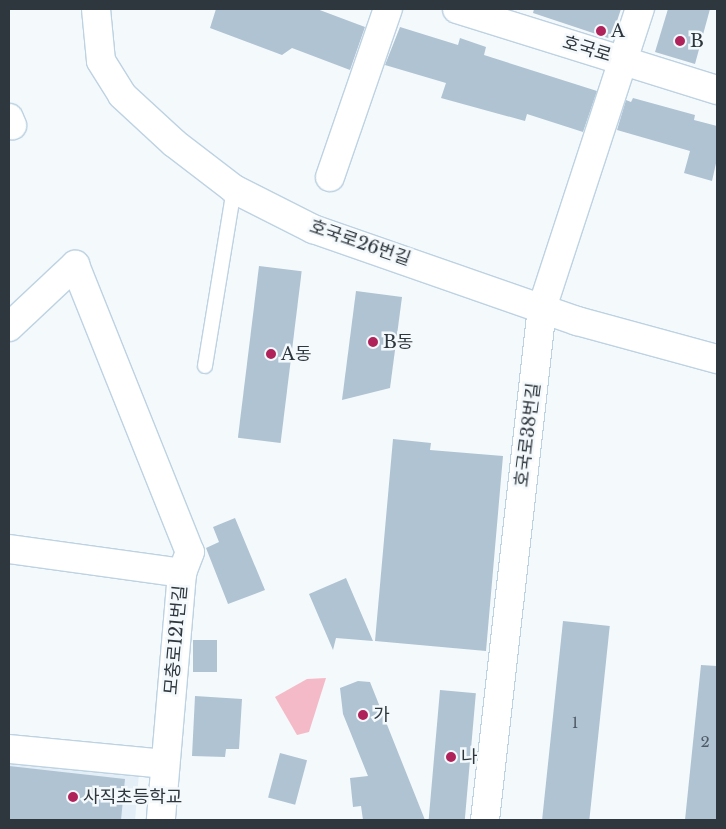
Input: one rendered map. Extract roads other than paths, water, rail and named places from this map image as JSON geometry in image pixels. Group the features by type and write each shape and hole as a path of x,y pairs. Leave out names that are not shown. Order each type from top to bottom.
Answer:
{"street":[{"name":"호국로26번길","path":"96,9 101,60 122,95 174,143 234,189 313,229 542,308 682,352 717,359"},
{"path":"330,177 388,9"},
{"name":"호국로","path":"456,9 717,90"},
{"name":"호국로38번길","path":"485,820 542,308 640,9"},
{"path":"9,327 75,264 190,552 182,573"},
{"name":"모충로121번길","path":"9,549 182,573 164,764 161,820"},
{"path":"9,749 164,764"}],"lane":[{"path":"204,366 234,189"}],"place":[{"name":"A","path":"601,31"},
{"name":"B","path":"680,41"},
{"name":"B동","path":"373,342"},
{"name":"A동","path":"271,354"},
{"name":"가","path":"363,715"},
{"name":"나","path":"451,757"},
{"name":"사직초등학교","path":"73,797"}]}
